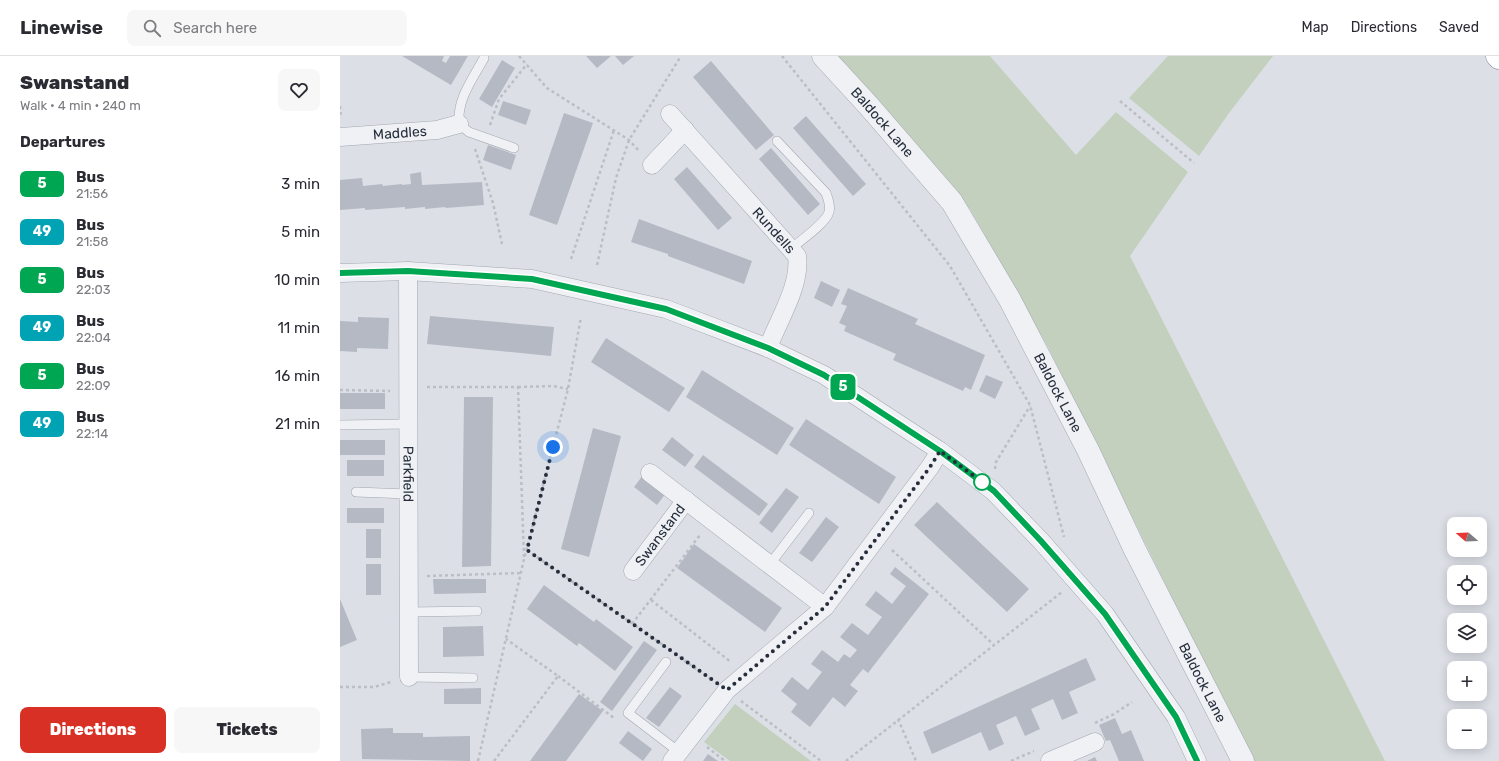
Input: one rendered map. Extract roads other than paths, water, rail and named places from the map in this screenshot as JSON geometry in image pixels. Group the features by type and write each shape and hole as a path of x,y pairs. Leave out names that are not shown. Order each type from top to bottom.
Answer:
{"street":[{"name":"Baldock Lane","path":"823,56 868,105 956,208 1010,300 1085,443 1135,550 1243,761"},
{"name":"Rundells","path":"670,114 792,248 797,256 798,274 768,348"},
{"name":"Maddles","path":"340,137 437,130 459,124"},
{"path":"652,164 685,130"},
{"path":"340,273 408,271 532,279 666,309 768,348 824,375 940,451 994,491 1041,541 1105,614 1176,717 1197,761"},
{"name":"Parkfield","path":"408,271 409,677"},
{"path":"675,757 727,690 825,607 930,467 940,451"},
{"name":"Swanstand","path":"650,473 825,607"},
{"name":"Swanstand","path":"633,571 686,500"},
{"path":"1050,761 1094,742"}],"lane":[{"path":"484,58 462,98 458,111 459,124 469,132 480,137 514,148"},
{"path":"777,141 826,193 830,204 829,212 825,219 792,248"},
{"path":"340,425 408,424"},
{"path":"356,492 408,494"},
{"path":"770,564 809,513"},
{"path":"409,612 477,611"},
{"path":"666,662 628,713 675,757"},
{"path":"409,677 473,678"}]}
